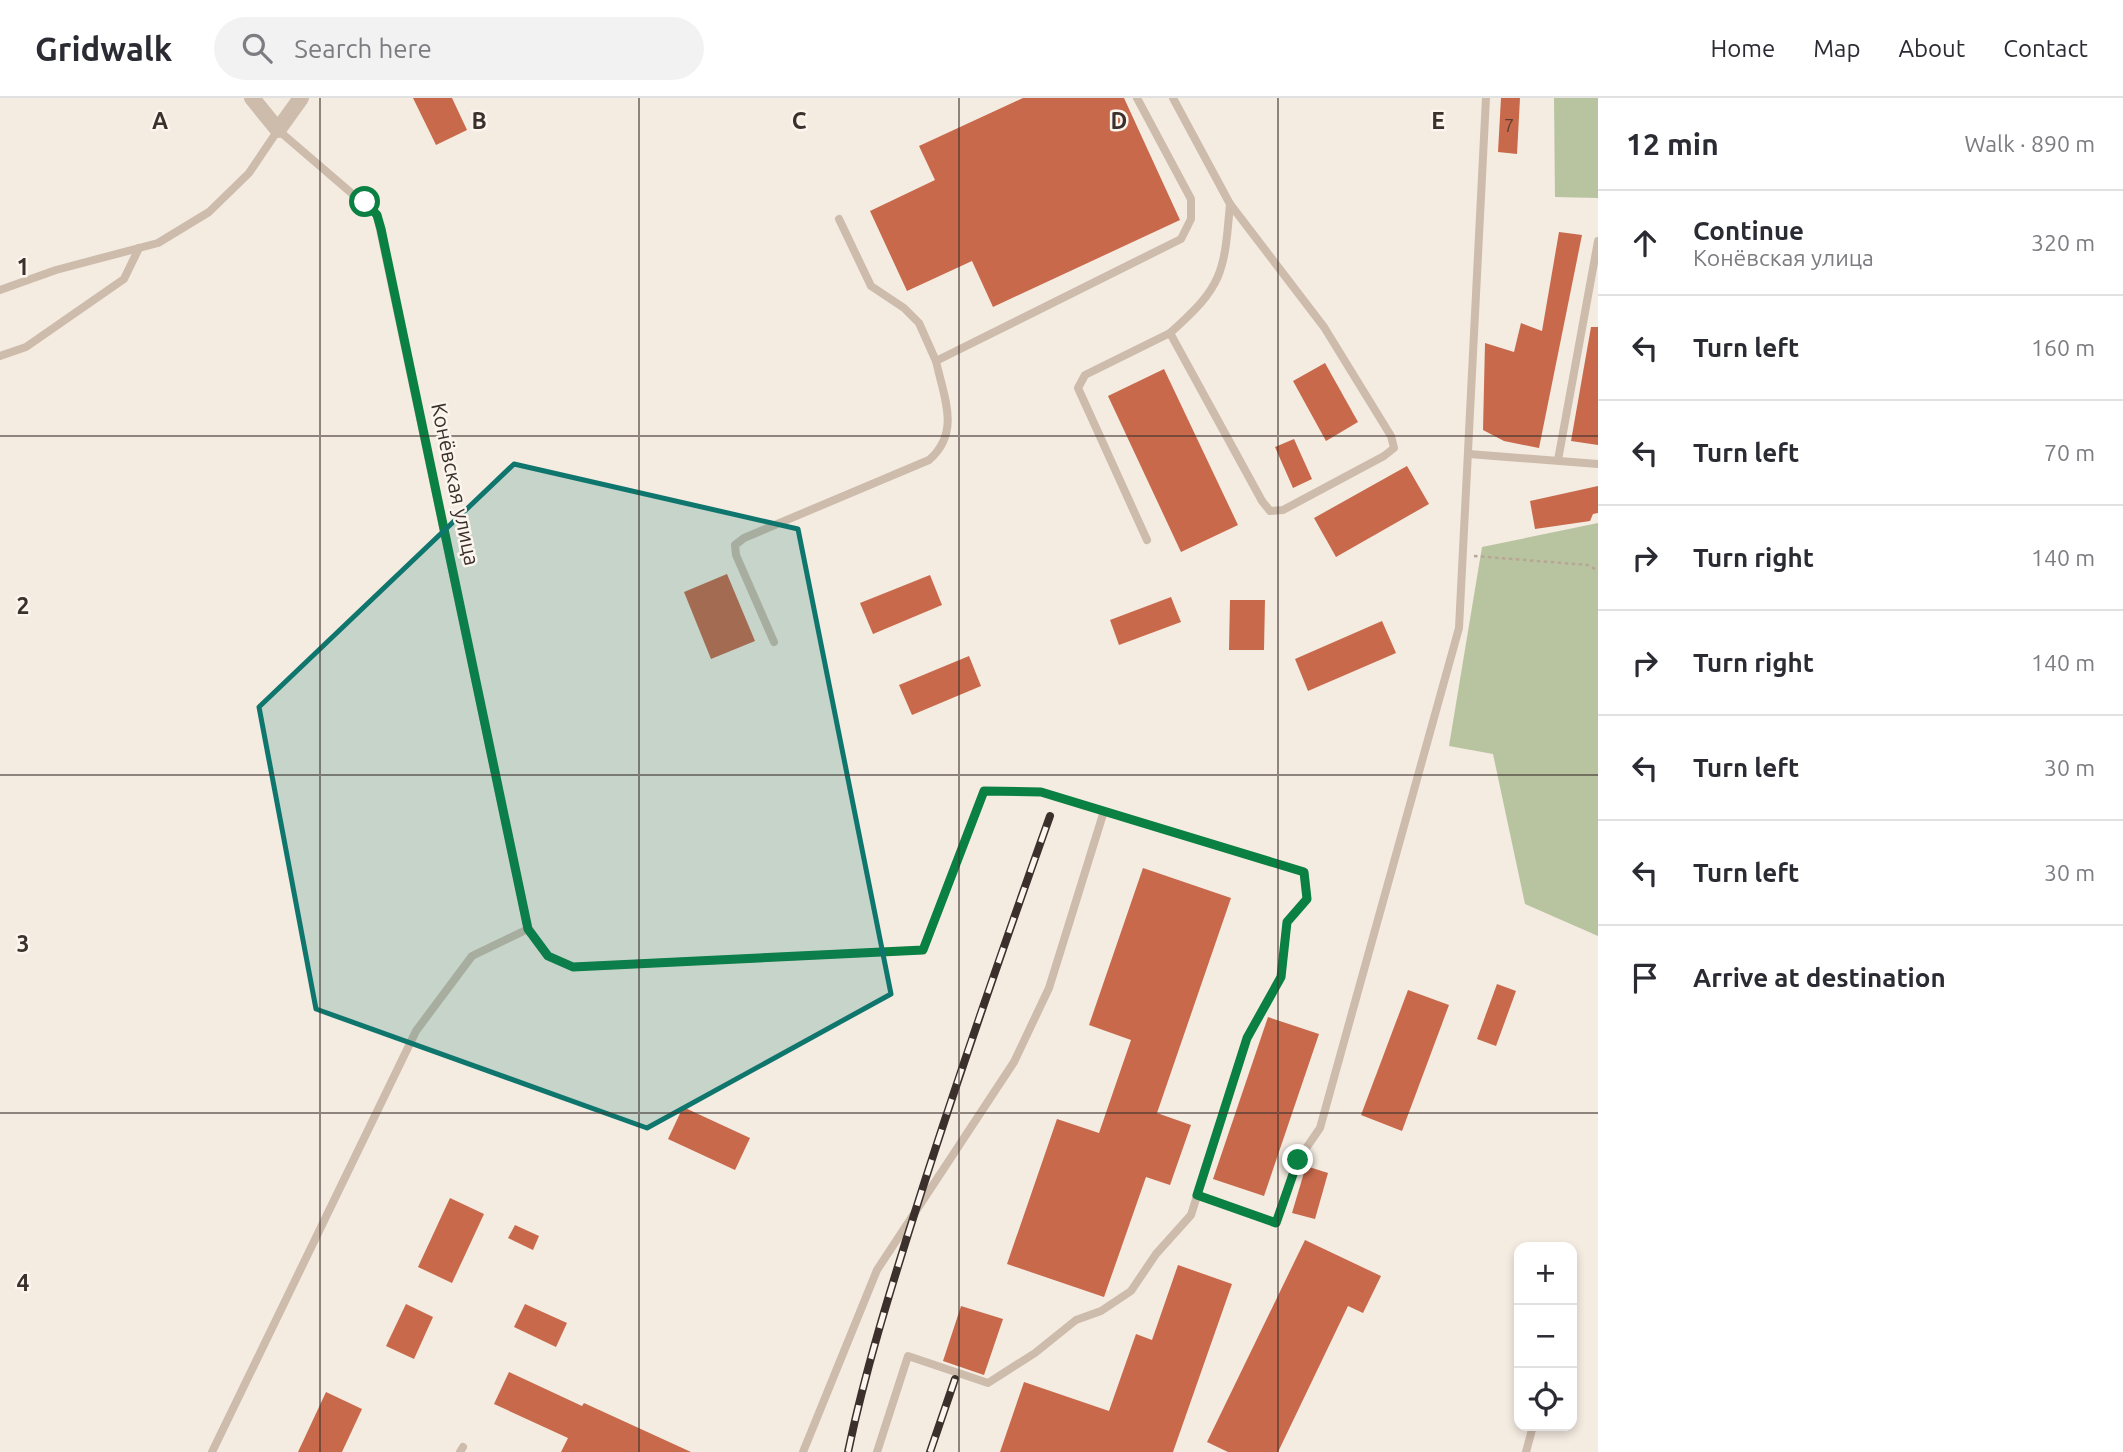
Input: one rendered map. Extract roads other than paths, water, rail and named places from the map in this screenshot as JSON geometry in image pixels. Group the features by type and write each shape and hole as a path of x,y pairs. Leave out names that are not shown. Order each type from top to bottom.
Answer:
{"street":[{"name":"Конёвская улица","path":"252,98 278,130"},
{"path":"278,130 301,98"}],"lane":[{"path":"936,361 1181,239 1191,219 1191,199 1138,98"},
{"path":"1170,333 1270,511 1283,510 1394,448 1391,436 1324,327 1230,204 1173,98"},
{"path":"1197,1195 1276,1223 1298,1160 1320,1128 1459,628 1465,555 1486,98"},
{"path":"0,290 56,270 158,243 209,212 249,173 278,130"},
{"name":"Конёвская улица","path":"278,130 377,215 528,929"},
{"path":"1147,540 1078,388 1085,375 1170,333 1206,301 1225,262 1230,204"},
{"path":"774,642 736,555 735,545 744,538 929,460 943,447 949,426 936,361 919,323 904,308 872,286 839,219"},
{"path":"1558,460 1598,241"},
{"path":"0,356 26,347 124,279 139,248"},
{"path":"1469,454 1598,464"},
{"path":"212,1452 416,1031 472,956 528,929 548,956 573,967 923,950 984,791 1041,792 1304,872 1307,899 1287,922 1281,977 1247,1038 1191,1215 1156,1254 1131,1291 1101,1311 1076,1320 1035,1353 988,1383 908,1356 877,1452"},
{"path":"803,1452 877,1270 1020,1050 1049,988 1104,811"},
{"path":"1526,1452 1532,1431"}],"railway":[{"path":"848,1452 870,1361 915,1212 1050,816"},
{"path":"930,1452 955,1379"}]}
